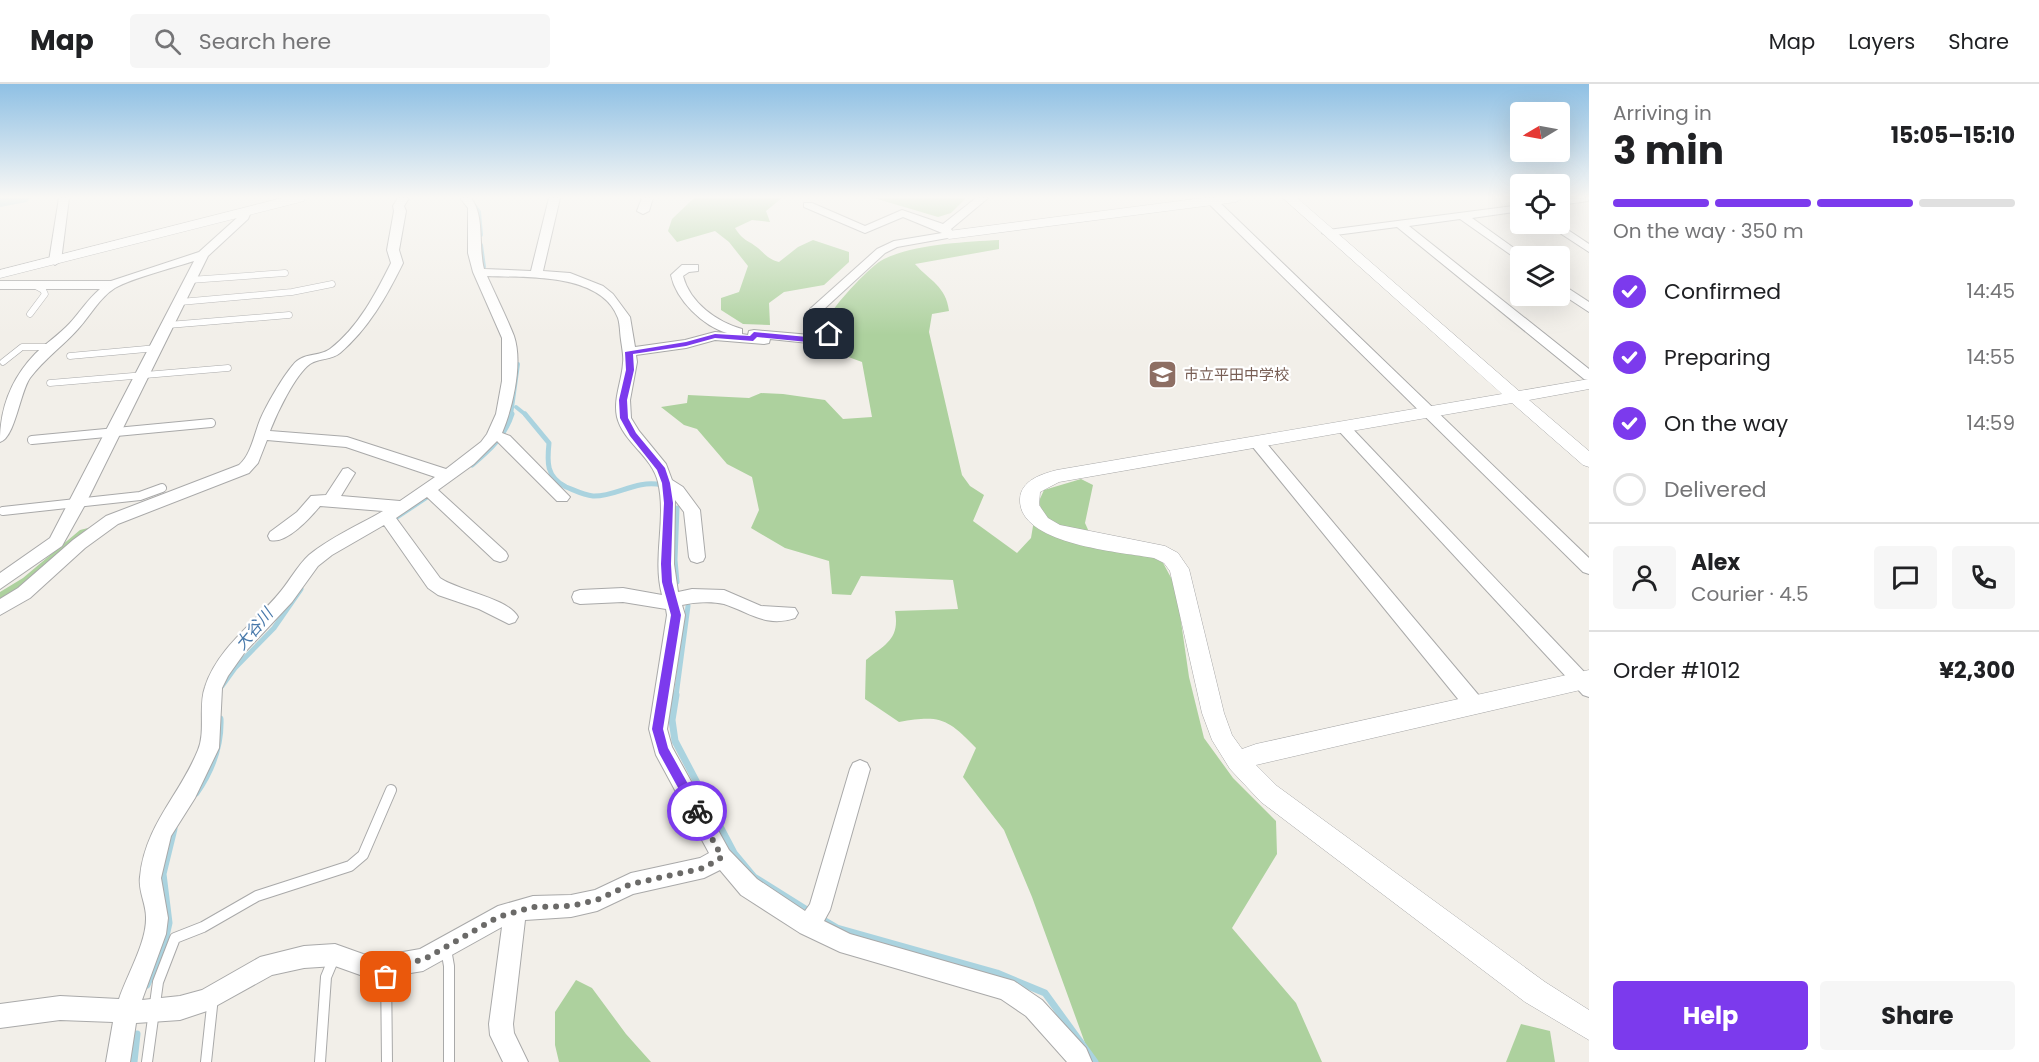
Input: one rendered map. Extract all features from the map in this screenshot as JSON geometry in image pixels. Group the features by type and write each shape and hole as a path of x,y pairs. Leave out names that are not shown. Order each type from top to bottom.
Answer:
{"street":[{"path":"55,261 57,244"},
{"path":"0,274 122,244"},
{"path":"0,582 56,542 203,254 215,244"},
{"path":"0,608 24,593 79,544 112,520 185,489 244,469 251,463 268,418 298,367 308,359 333,353 353,333 381,295 397,263 394,244"},
{"path":"118,1062 127,1010 155,934 157,918 150,878 161,834 170,816 188,791 208,748 213,688 221,671 239,647 286,597 312,562 326,550 389,521 403,507 431,491 446,476 499,436 507,396 510,353 508,338 479,272 474,244"},
{"path":"538,275 537,267 545,244"},
{"path":"629,352 686,344 715,336 826,339 829,334 816,309 864,264 895,244"},
{"path":"1254,244 1589,568"},
{"path":"1341,244 1589,461"},
{"path":"1424,244 1589,376"},
{"path":"0,285 112,285 203,254"},
{"path":"694,268 680,271 677,280 711,322 723,328 789,344 805,351"},
{"path":"479,272 566,276 599,289 609,297 624,318 630,370 623,400 624,418 633,434 661,468 666,483 668,503 667,582 676,615 658,729 663,749 722,857 749,887 808,925 848,944 1006,989 1034,1008 1078,1056 1080,1062"},
{"path":"0,437 9,417 15,391 39,358 74,326 94,300 112,285"},
{"path":"1570,294 1589,308"},
{"path":"1589,384 1057,476 1032,488 1029,500 1033,513 1044,525 1061,532 1158,551 1171,558 1179,569 1213,713 1223,740 1238,762 1269,794 1535,992 1589,1026"},
{"path":"1342,427 1586,683"},
{"path":"262,435 347,442 435,470 446,476"},
{"path":"499,436 562,497"},
{"path":"1257,442 1474,704"},
{"path":"330,501 348,473"},
{"path":"666,483 672,484 692,510 697,557"},
{"path":"431,491 500,556"},
{"path":"276,536 303,516 316,500 403,507"},
{"path":"389,521 434,583 444,590 485,604 509,617"},
{"path":"580,597 623,595 665,602 692,596 724,597 759,613 789,613"},
{"path":"1238,762 1256,754 1474,704 1586,683"},
{"path":"808,925 819,910 860,769"},
{"path":"0,1016 60,1008 154,1012 180,1008 213,997 268,965 304,957 335,955 363,965 386,966 423,960 498,917 533,907 571,906 597,900 631,884 704,868 722,857"},
{"path":"515,912 501,1024 502,1035 516,1062"}],"lane":[{"path":"190,280 285,273"},
{"path":"180,302 292,292 332,284"},
{"path":"30,314 45,294 34,285"},
{"path":"168,325 289,315"},
{"path":"3,362 22,347 51,347"},
{"path":"70,356 157,348"},
{"path":"50,383 228,368"},
{"path":"32,440 211,423"},
{"path":"3,511 140,496 162,488"},
{"path":"147,1062 158,982 175,938 203,927 257,896 350,866 363,855 391,790"},
{"path":"446,948 449,966 449,1062"},
{"path":"320,1062 326,977 335,955"},
{"path":"386,966 387,1062"},
{"path":"206,1062 213,997"}],"green space":[{"path":"730,244 751,244 779,262 805,244 824,244 849,252 849,262 824,285 784,292 769,303 770,325 743,324 721,310 721,298 739,292 748,266"},
{"path":"951,244 999,244 999,249 915,264 941,290 949,311 932,314 929,332 962,475 970,486 984,495 973,521 1017,553 1031,538 1033,526 1042,513 1039,501 1044,490 1081,479 1093,485 1085,523 1094,543 1139,553 1162,561 1176,587 1189,677 1204,738 1233,778 1276,821 1277,854 1232,928 1296,1003 1322,1062 1096,1062 1085,1043 1032,897 1004,830 963,777 976,748 958,730 942,721 924,719 899,722 865,699 866,660 885,645 893,635 895,611 958,609 953,580 861,576 851,595 832,594 829,561 785,548 751,528 759,510 752,477 727,464 697,429 684,425 661,407 687,403 688,395 749,398 761,393 783,394 825,400 843,419 872,417 862,362 843,355 833,348 840,343 830,315 847,293 878,263 897,254"},
{"path":"92,527 65,554 0,601 0,592 23,578 80,530"},
{"path":"576,980 592,988 626,1034 651,1062 559,1062 555,1045 555,1012"},
{"path":"1521,1024 1550,1031 1555,1062 1506,1062"}],"waterway":[{"name":"大谷川","path":"481,245 484,267"},
{"name":"大谷川","path":"511,415 518,364"},
{"path":"516,407 525,415"},
{"name":"大谷川","path":"472,465 496,442 512,414"},
{"path":"525,415 549,443 548,463 551,474 566,487 582,494 602,496 643,484 662,485"},
{"name":"大谷川","path":"391,521 430,495"},
{"path":"677,508 675,560 677,582"},
{"name":"大谷川","path":"222,686 235,668 274,628 301,589"},
{"path":"676,696 688,606"},
{"path":"676,695 672,720 675,741 734,853 754,877 810,912"},
{"name":"大谷川","path":"196,793 207,776 214,758 219,739 220,719"},
{"name":"大谷川","path":"147,985 164,945 169,923 163,874 174,829"},
{"path":"820,918 837,928 997,973 1045,993 1095,1062"},
{"name":"大谷川","path":"134,1062 137,1034"}],"way so far":[{"path":"386,977 386,966 423,960 498,917 533,907 571,906 597,900 631,884 704,868 722,857 697,811"}],"place":[{"name":"市立平田中学校","path":"1163,374"}],"route":[{"path":"697,811 663,749 658,729 676,615 667,582 668,503 666,483 661,468 633,434 624,418 623,400 630,370 629,352 686,344 715,336 753,339 754,334 818,340 826,339 829,334"}]}
